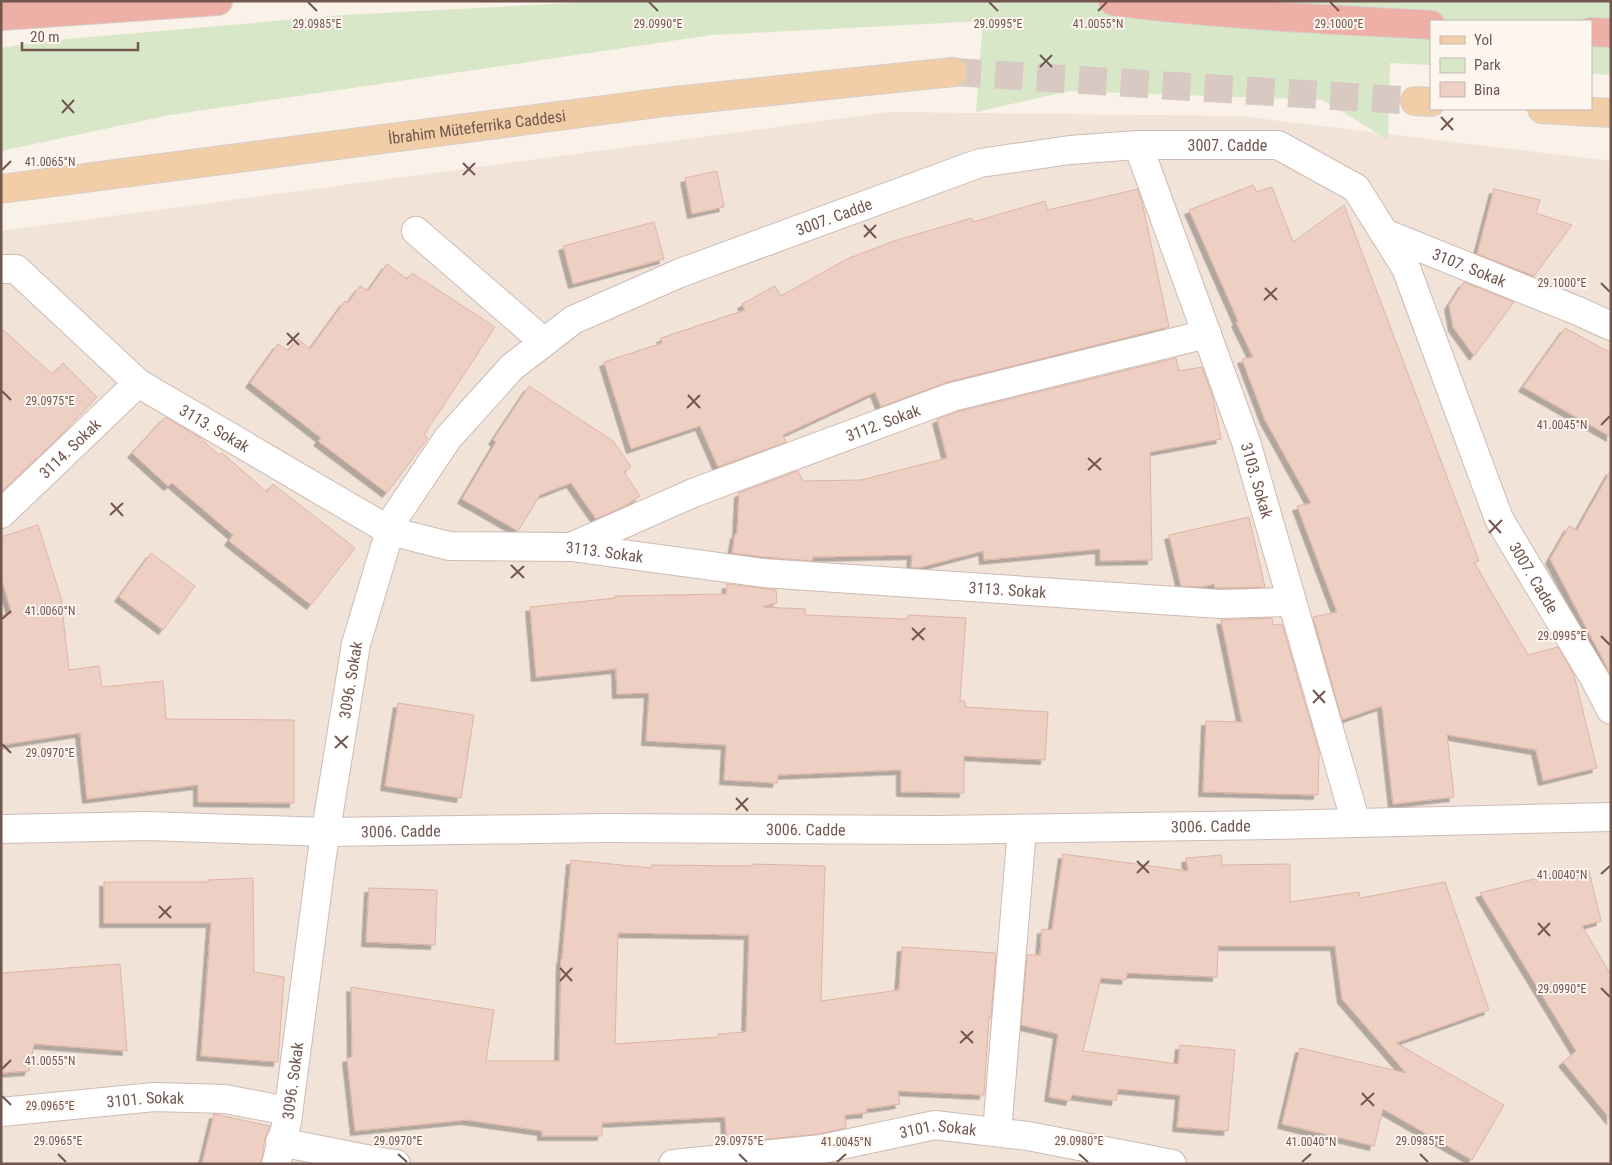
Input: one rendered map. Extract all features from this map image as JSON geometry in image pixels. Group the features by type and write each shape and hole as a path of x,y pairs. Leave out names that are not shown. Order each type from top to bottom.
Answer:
{"highway":[{"path":"1,16 218,1"},
{"path":"1113,1 1290,17 1430,25"},
{"path":"1,23 72,11"},
{"path":"1592,32 1611,33"}],"main road":[{"name":"İbrahim Müteferrika Caddesi","path":"1,189 665,102 954,72"},
{"path":"1559,110 1611,113"}],"street":[{"name":"3007. Cadde","path":"544,342 572,320 680,273 980,163 1070,150 1138,145 1278,145 1356,188 1406,268 1499,519 1595,679 1611,710"},
{"name":"3103. Sokak","path":"1138,145 1246,442 1356,823"},
{"path":"416,231 544,342"},
{"name":"3107. Sokak","path":"1384,233 1611,326"},
{"name":"3113. Sokak","path":"1,269 16,269 138,383 390,531 449,546 571,547 763,573 1220,604 1292,602"},
{"name":"3112. Sokak","path":"571,547 692,494 952,397 1207,334"},
{"name":"3096. Sokak","path":"278,1153 288,1111 326,832 356,644 393,520 448,438 512,367 544,342"},
{"name":"3114. Sokak","path":"1,514 138,383"},
{"name":"3006. Cadde","path":"1,829 148,826 326,832 605,828 938,830 1611,817"},
{"path":"997,1132 1022,829"},
{"name":"3101. Sokak","path":"1,1112 154,1097 225,1099 288,1111"},
{"name":"3101. Sokak","path":"673,1164 822,1149 935,1125 1028,1136 1172,1164"},
{"path":"278,1153 396,1164"}],"shaded area":[{"path":"889,112 1240,116 1611,161 1611,1164 1,1164 1,231"}],"green space":[{"path":"610,1 1611,1 1611,75 1592,74 1592,20 1430,20 1430,65 1390,63 1388,140 1323,100 1070,91 976,112 983,21 712,35 170,115 1,151 1,48 45,41 344,15"}],"building":[{"path":"717,171 724,207 692,214 685,178"},
{"path":"1253,185 1257,192 1272,187 1293,242 1344,205 1479,561 1474,562 1528,655 1558,647 1574,675 1597,768 1543,781 1536,750 1447,735 1454,797 1393,804 1382,706 1342,720 1313,617 1337,612 1297,506 1311,503 1265,420 1242,359 1253,357 1236,322 1238,321 1189,210"},
{"path":"1138,189 1169,327 948,382 881,407 875,392 783,435 786,442 718,467 700,426 631,449 604,362 662,343 661,338 745,310 742,304 775,286 781,296 847,259 894,241 972,218 973,222 1045,201 1048,210"},
{"path":"1494,189 1540,200 1536,213 1572,225 1534,276 1477,254"},
{"path":"654,222 664,259 573,284 563,246"},
{"path":"387,264 407,279 412,273 495,327 424,435 428,438 387,493 318,441 321,438 250,383 278,344 288,351 298,339 310,349 345,301 348,303 360,286 368,291"},
{"path":"1464,282 1514,302 1474,356 1453,327 1449,305"},
{"path":"1,328 52,374 63,363 97,397 57,439 1,492"},
{"path":"1565,328 1611,353 1611,437 1523,387"},
{"path":"1176,358 1179,371 1202,367 1213,398 1221,439 1150,452 1152,560 1100,561 1100,549 984,560 983,551 918,568 911,567 912,555 813,557 812,561 732,553 735,534 737,534 739,493 798,471 803,481 861,480 947,458 937,419 957,412"},
{"path":"529,386 613,441 631,467 624,472 640,496 625,506 596,519 571,483 540,495 518,531 462,499 496,442 493,440"},
{"path":"165,417 199,437 219,455 222,453 267,492 273,484 355,548 311,605 229,541 233,535 172,483 168,486 132,453"},
{"path":"1611,470 1611,675 1550,559 1569,526 1577,530"},
{"path":"1249,517 1265,587 1215,588 1214,584 1202,587 1181,586 1169,535"},
{"path":"38,525 61,598 69,670 99,666 102,687 163,681 166,719 294,720 294,803 198,802 198,785 87,799 80,733 1,745 1,615 12,614 1,578 1,537"},
{"path":"151,553 195,586 163,630 119,597"},
{"path":"727,584 776,590 777,603 762,607 805,609 805,615 907,619 908,615 966,618 960,701 965,701 965,707 1048,712 1045,760 964,756 964,793 901,792 901,770 778,775 777,783 724,780 726,745 646,741 649,693 617,694 616,669 536,677 530,607 615,598 615,596 726,594"},
{"path":"1272,618 1273,625 1282,624 1319,752 1318,795 1203,792 1206,721 1242,722 1221,620"},
{"path":"398,703 474,715 461,798 385,786"},
{"path":"1063,854 1188,871 1186,858 1221,855 1222,865 1290,864 1290,902 1359,892 1360,898 1445,882 1489,1010 1396,1043 1504,1105 1472,1160 1383,1109 1374,1146 1282,1124 1300,1048 1406,1073 1342,999 1335,946 1218,946 1217,977 1127,973 1126,980 1101,978 1083,1051 1178,1064 1180,1045 1235,1050 1228,1131 1177,1127 1180,1095 1118,1089 1116,1101 1072,1095 1070,1101 1049,1097 1058,1034 1021,1025 1027,955 1040,955 1042,929 1052,930"},
{"path":"571,860 652,868 652,865 752,866 752,864 825,866 821,1001 899,990 902,947 996,953 991,1018 989,1017 984,1095 898,1091 900,1104 866,1109 867,1113 845,1115 846,1128 820,1134 727,1143 725,1117 602,1123 602,1136 542,1136 542,1131 466,1120 355,1131 347,1058 352,1057 351,987 494,1010 486,1061 559,1061 562,959","holes":["618,933 749,935 746,1032 718,1034 718,1037 615,1044"]},
{"path":"1572,869 1574,874 1589,871 1601,921 1582,926 1611,975 1611,1120 1563,1062 1576,1051 1480,893"},
{"path":"253,878 254,972 284,977 278,1062 201,1056 211,923 104,923 104,882 208,882 208,880"},
{"path":"369,888 437,890 435,945 366,942"},
{"path":"120,964 127,1051 34,1044 29,1071 1,1073 1,973"},
{"path":"214,1114 270,1126 265,1138 261,1164 202,1164"}],"tunnel":[{"path":"953,72 1415,101"}]}
